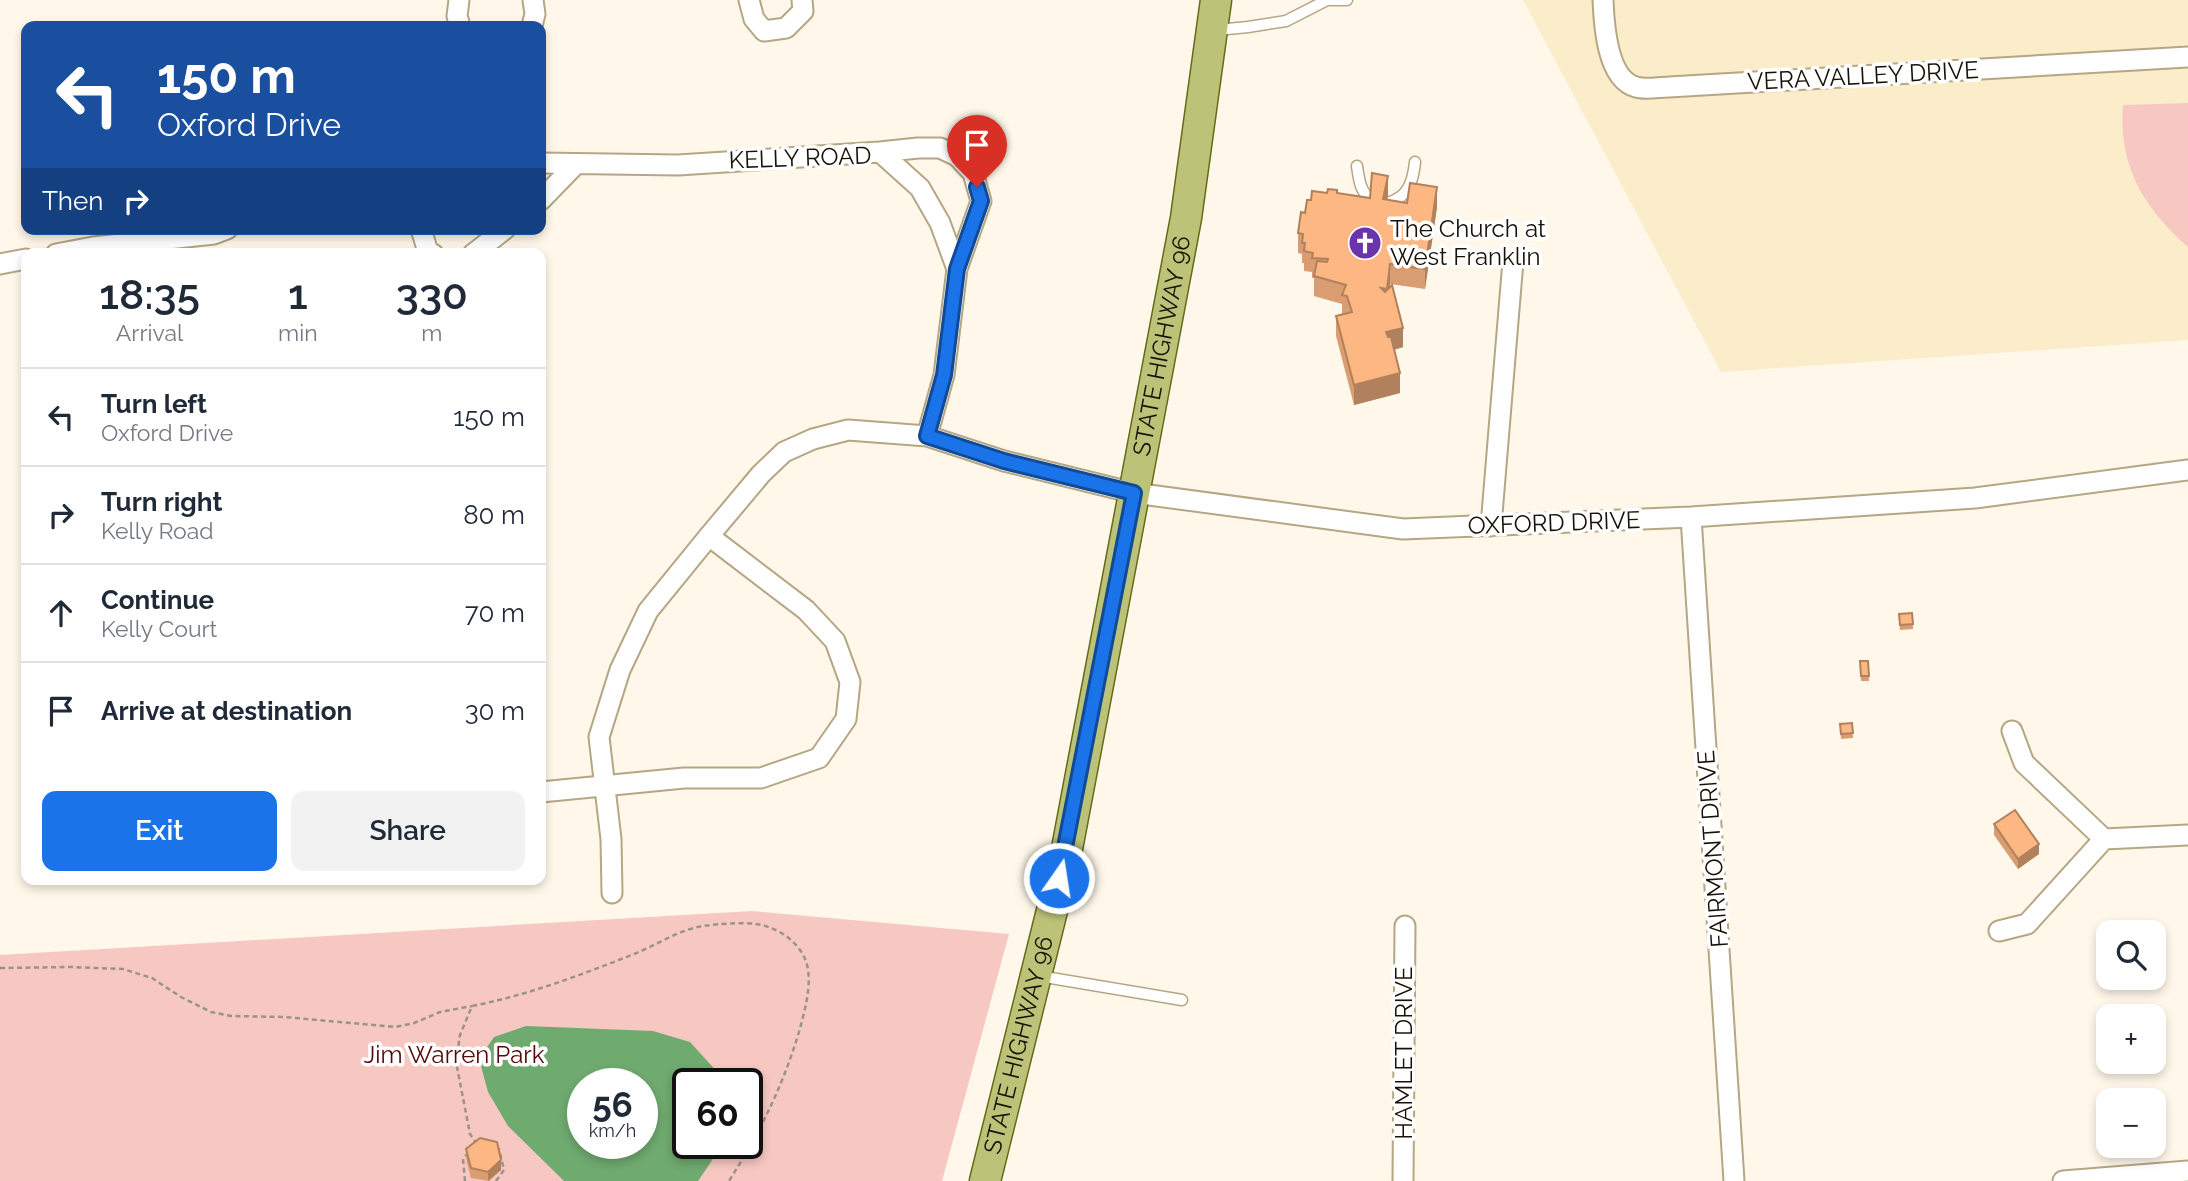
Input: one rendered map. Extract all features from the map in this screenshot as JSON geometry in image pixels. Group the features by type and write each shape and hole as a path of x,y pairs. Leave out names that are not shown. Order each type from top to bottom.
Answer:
{"main road":[{"name":"STATE HIGHWAY 96","path":"985,1181 1066,854 1186,218 1216,0"}],"street":[{"path":"458,21 459,0"},
{"path":"533,0 533,21"},
{"path":"749,0 754,19 764,31 786,28 803,11 802,0"},
{"name":"VERA VALLEY DRIVE","path":"1603,0 1604,27 1610,54 1620,78 1636,87 1669,88 2188,57"},
{"path":"880,152 940,148 957,156 972,173 981,201 957,269"},
{"name":"KELLY ROAD","path":"546,163 678,164 880,152 920,188 940,223 957,269 944,375 927,436"},
{"path":"546,195 576,163"},
{"path":"70,248 94,238 184,235"},
{"path":"481,248 497,235"},
{"path":"0,264 21,260"},
{"path":"1491,526 1513,261"},
{"name":"OXFORD DRIVE","path":"612,893 611,839 599,737 620,670 648,611 709,536 761,474 784,452 813,439 848,430 927,436 1004,461 1134,493 1403,529 1691,517 1975,498 2188,470"},
{"name":"FAIRMONT DRIVE","path":"1691,517 1734,1181"},
{"path":"546,792 684,778 761,778 819,758 846,719 850,682 835,641 806,610 709,536"},
{"path":"2012,732 2024,763 2104,839"},
{"path":"1999,931 2027,924 2104,839 2188,835"},
{"name":"HAMLET DRIVE","path":"1403,1181 1405,926"},
{"path":"2063,1181 2188,1171"}],"lane":[{"path":"1213,30 1286,21 1327,0 1347,0"},
{"path":"1387,203 1397,201 1408,190 1415,162"},
{"path":"1357,166 1359,182 1364,194 1371,200"},
{"path":"1035,975 1182,1000"}],"path":[{"path":"0,968 123,969 152,978 211,1012 231,1016 297,1017 395,1027 414,1023 440,1012 510,998 578,976 700,927 757,924 784,934 802,951 808,969 806,1006 782,1084 753,1144 729,1181"},
{"path":"472,1006 460,1035 456,1062 470,1133 475,1143 499,1149 504,1170 496,1181"},
{"path":"466,1181 463,1159 469,1151"}],"shaded area":[{"path":"1523,0 2188,0 2188,340 1721,372"},
{"path":"526,1026 653,1031 690,1042 714,1068 672,1068 672,1159 713,1159 698,1181 564,1181 508,1126 488,1092 481,1066 485,1050 494,1037"}],"green space":[{"path":"2188,103 2188,247 2159,217 2137,184 2125,147 2123,105"},
{"name":"Jim Warren Park","path":"752,911 1009,934 942,1181 0,1181 0,955"}],"building":[{"path":"1372,173 1388,176 1383,199 1407,203 1410,183 1437,187 1425,269 1390,264 1387,289 1381,288 1385,292 1392,285 1403,328 1386,332 1388,337 1391,337 1400,373 1354,385 1336,316 1352,312 1347,296 1342,295 1346,285 1314,276 1317,261 1327,262 1328,259 1312,258 1313,253 1304,251 1303,234 1298,233 1301,212 1305,213 1312,191 1327,193 1328,189 1337,190 1337,193 1370,198"},
{"path":"1912,613 1913,624 1900,625 1899,614"},
{"path":"1860,661 1868,661 1869,676 1861,676"},
{"path":"1852,723 1853,733 1841,734 1840,724"},
{"path":"2015,810 2039,844 2018,859 1994,824"},
{"path":"480,1138 497,1142 501,1160 488,1172 471,1168 466,1149"}],"place":[{"name":"The Church at West Franklin","path":"1365,243"}],"route":[{"path":"977,187 981,201 957,269 944,375 927,436 1004,461 1134,493 1066,854 1059,878"}]}
